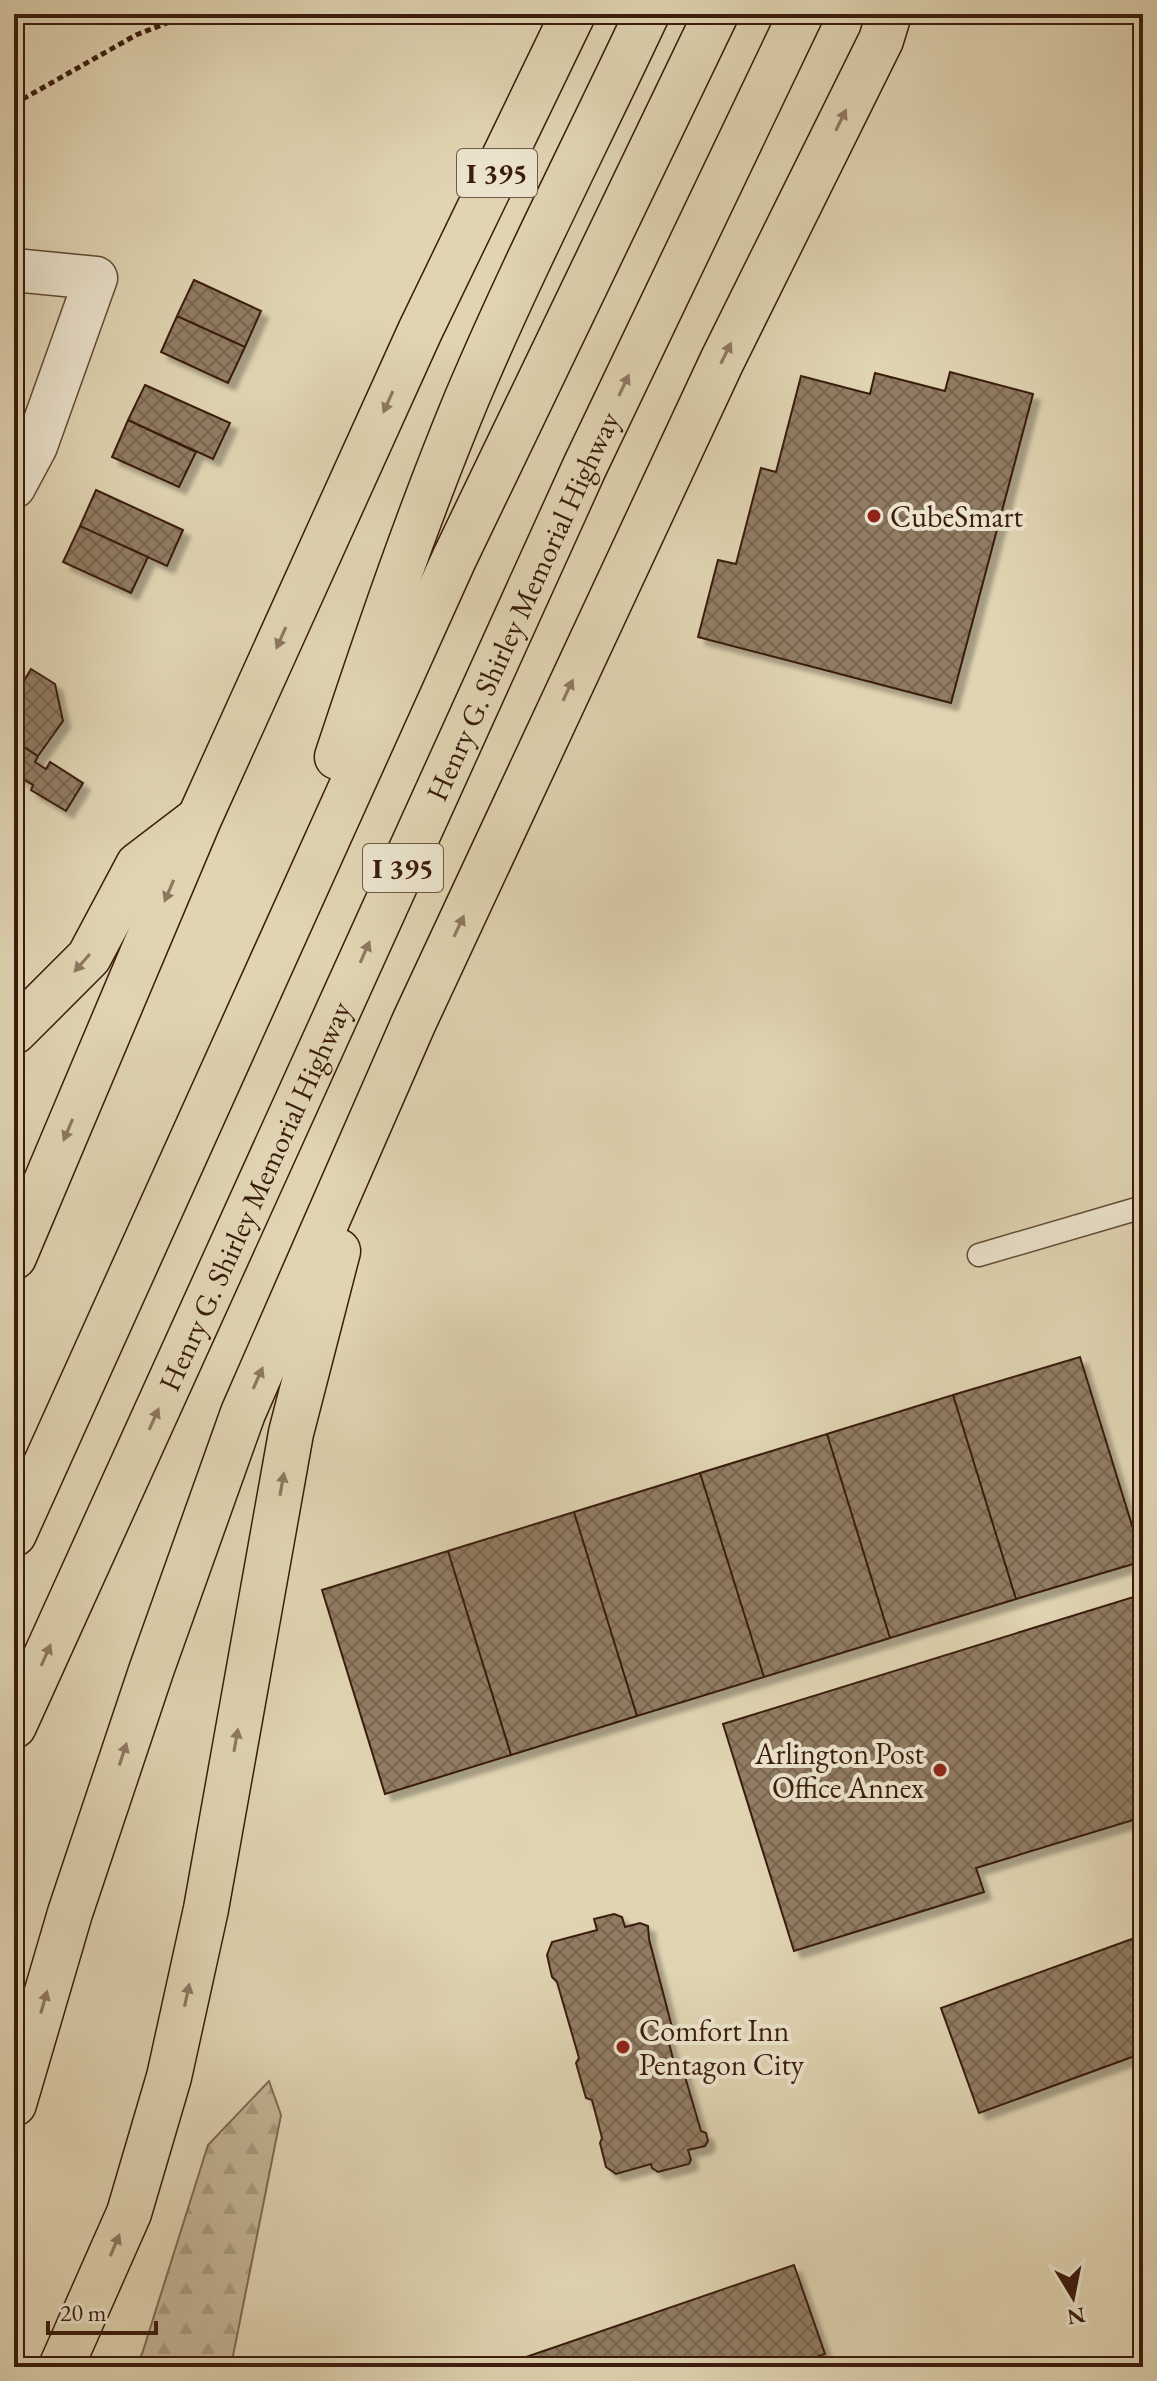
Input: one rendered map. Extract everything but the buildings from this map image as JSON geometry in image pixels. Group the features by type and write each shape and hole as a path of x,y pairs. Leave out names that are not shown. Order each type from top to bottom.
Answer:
{"highway":[{"path":"420,331 546,14"},
{"name":"I 395","path":"14,1257 199,819 420,331 573,14"},
{"path":"263,979 386,611 467,400 647,14"},
{"path":"14,1534 454,559 716,14"},
{"name":"Henry G. Shirley Memorial Highway","path":"14,1726 585,466 801,14"},
{"path":"14,2104 95,1837 243,1413 414,1022 722,361 892,23"},
{"path":"14,1032 89,957 138,865 199,819"},
{"path":"61,2367 129,2213 169,2077 206,1909 291,1433 334,1260 414,1022"}],"street":[{"path":"14,270 96,278 36,446 14,487"}],"lane":[{"path":"979,1255 1143,1207"}],"path":[{"path":"14,104 136,35 190,14"}],"green space":[{"path":"269,2081 281,2115 233,2356 241,2367 134,2367 142,2354 208,2145"}],"place":[{"name":"CubeSmart","path":"874,516"},
{"name":"Arlington Post Office Annex","path":"940,1770"},
{"name":"Comfort Inn Pentagon City","path":"623,2047"}]}
